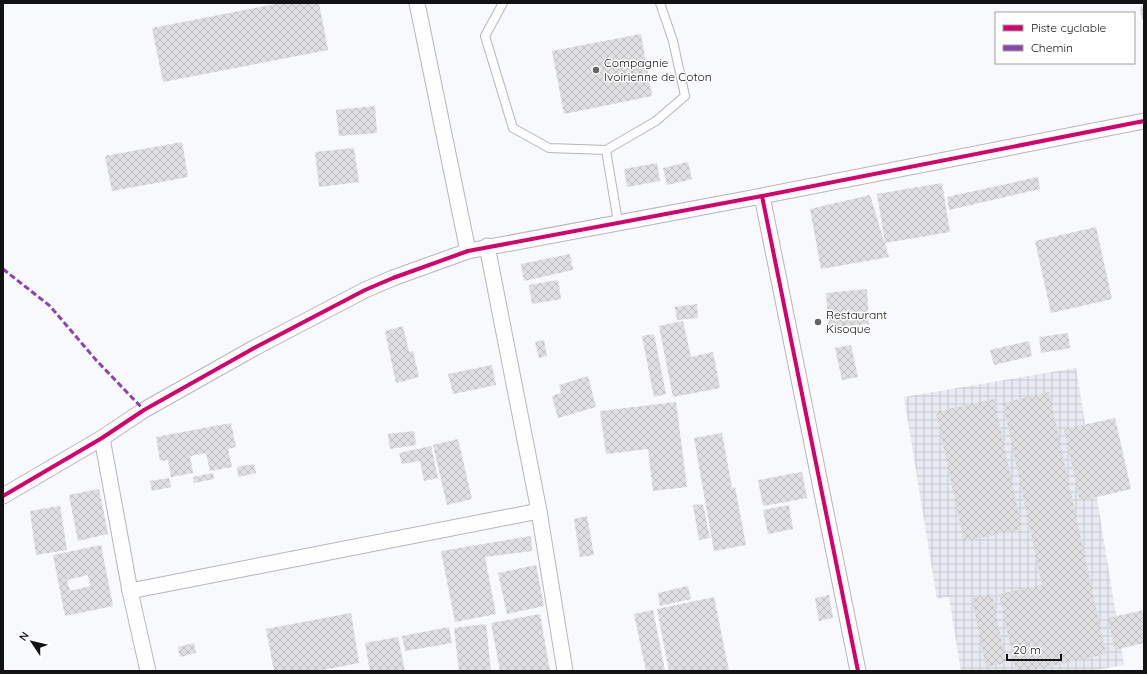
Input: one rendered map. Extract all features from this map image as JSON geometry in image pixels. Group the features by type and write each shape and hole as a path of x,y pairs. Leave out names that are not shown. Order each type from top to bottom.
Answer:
{"street":[{"path":"417,3 468,251"},
{"path":"3,496 102,438 144,410 236,358 366,290 393,278 468,251 487,246 762,196 1144,121"},
{"path":"762,196 858,671"},
{"path":"487,246 539,511 565,671"},
{"path":"102,438 130,591 148,671"},
{"path":"130,591 539,511"}],"lane":[{"path":"502,3 485,36 513,128 549,148 606,150 656,121 685,96 672,41 660,3"},
{"path":"606,150 618,222"}],"shaded area":[{"path":"1076,368 1124,665 1090,671 961,671 949,597 937,599 904,397"}],"building":[{"path":"281,3 319,3 328,50 163,82 152,28"},
{"path":"1144,6 1144,19 1142,20 1140,7"},
{"path":"641,34 652,96 564,114 552,51"},
{"path":"375,106 377,133 339,136 336,110"},
{"path":"182,142 188,177 112,191 105,156"},
{"path":"354,148 359,182 319,187 315,152"},
{"path":"688,162 692,179 667,185 663,168"},
{"path":"657,163 660,181 627,187 624,169"},
{"path":"1038,177 1040,189 949,210 947,197"},
{"path":"942,183 950,232 885,243 877,194"},
{"path":"870,195 889,257 821,269 810,209"},
{"path":"1096,227 1112,299 1051,313 1035,241"},
{"path":"570,254 573,270 524,281 521,264"},
{"path":"558,280 561,299 532,304 529,285"},
{"path":"867,289 869,324 829,327 826,293"},
{"path":"697,304 698,318 677,320 675,307"},
{"path":"683,321 691,357 713,352 720,388 673,397 659,326"},
{"path":"403,326 409,352 413,351 419,377 396,383 385,331"},
{"path":"1068,333 1070,348 1041,353 1039,337"},
{"path":"654,334 666,394 654,397 642,336"},
{"path":"544,340 547,356 539,358 535,342"},
{"path":"1029,341 1032,356 994,365 990,350"},
{"path":"851,345 858,377 842,380 835,348"},
{"path":"492,365 496,385 453,394 448,374"},
{"path":"588,376 596,407 558,418 552,396 561,393 559,385"},
{"path":"1049,392 1106,654 1028,671 1016,671 999,594 1042,585 1003,403"},
{"path":"994,399 1022,529 964,541 936,412"},
{"path":"676,402 687,487 653,491 648,449 606,454 600,411"},
{"path":"1115,418 1131,489 1080,501 1064,429"},
{"path":"231,423 236,447 228,449 232,467 210,471 206,453 190,456 193,473 171,477 168,460 160,461 156,437"},
{"path":"414,431 416,445 390,449 388,434"},
{"path":"722,433 732,488 735,487 746,545 714,551 694,438"},
{"path":"458,439 472,499 447,505 433,445"},
{"path":"431,446 438,478 424,481 420,461 402,464 399,453"},
{"path":"254,464 256,473 238,477 237,467"},
{"path":"802,472 807,498 763,506 758,480"},
{"path":"213,473 214,479 194,483 193,477"},
{"path":"169,478 171,487 152,491 150,481"},
{"path":"99,489 108,534 78,541 69,495"},
{"path":"703,504 710,538 699,540 693,505"},
{"path":"789,505 793,529 768,534 763,510"},
{"path":"60,506 67,550 36,555 30,511"},
{"path":"587,516 594,555 580,557 574,519"},
{"path":"531,536 532,551 485,557 496,614 455,622 441,551"},
{"path":"101,545 113,606 65,616 53,555","holes":["88,575 90,586 70,591 67,580"]},
{"path":"536,565 544,606 507,614 498,573"},
{"path":"688,586 691,599 660,606 658,593"},
{"path":"992,594 1006,663 986,667 972,598"},
{"path":"829,595 833,618 819,621 815,598"},
{"path":"714,597 729,671 669,671 657,609"},
{"path":"653,610 665,671 646,671 634,614"},
{"path":"1144,610 1144,643 1115,650 1108,618"},
{"path":"351,613 359,663 318,671 274,671 266,629"},
{"path":"540,614 550,671 500,671 491,623"},
{"path":"486,624 491,671 459,671 454,628"},
{"path":"449,627 452,643 405,651 402,636"},
{"path":"398,637 405,671 370,671 365,643"},
{"path":"194,643 196,653 180,657 178,647"}],"marked path":[{"path":"3,269 50,306 96,360 144,410"}],"cycle path":[{"path":"3,496 102,438 144,410 256,347 365,290 393,278 468,251 762,196 1144,121"},
{"path":"762,196 858,671"}],"place":[{"name":"Compagnie Ivoirienne de Coton","path":"596,70"},
{"name":"Restaurant Kisoque","path":"818,322"}]}
